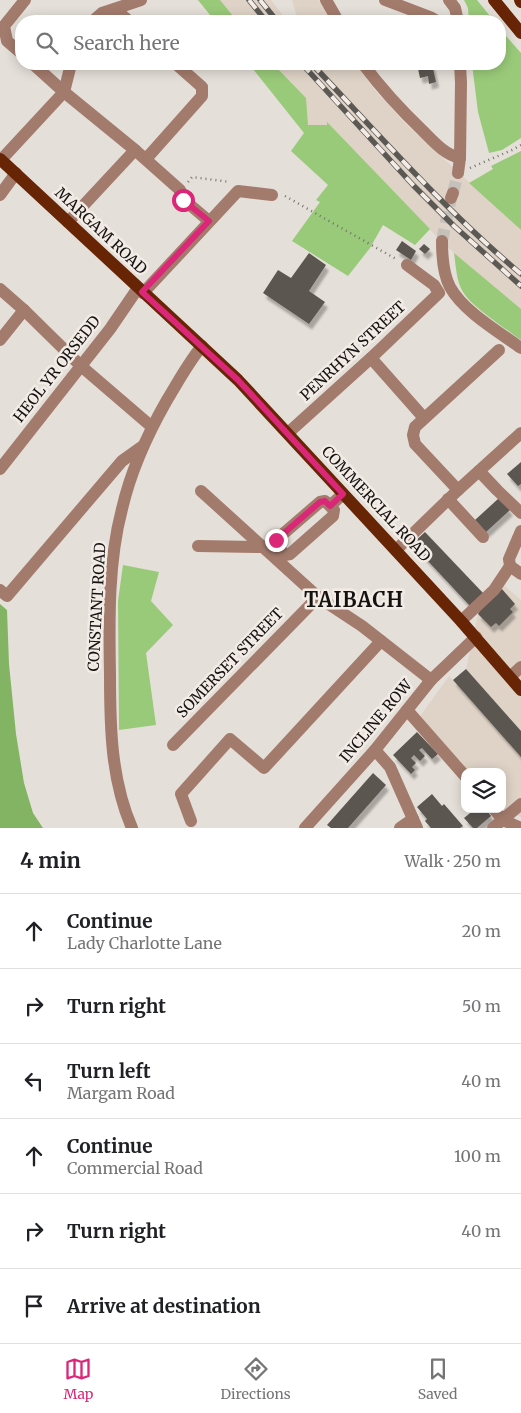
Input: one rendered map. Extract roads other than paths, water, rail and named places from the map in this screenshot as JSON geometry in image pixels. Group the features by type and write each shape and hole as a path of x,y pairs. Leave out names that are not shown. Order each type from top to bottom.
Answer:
{"main road":[{"path":"494,0 521,33"},
{"name":"MARGAM ROAD","path":"1,160 202,346"},
{"name":"COMMERCIAL ROAD","path":"202,346 238,380 288,433 476,637 521,690"}],"street":[{"path":"15,47 8,41 4,26 25,0"},
{"path":"100,15 141,0"},
{"path":"326,0 335,15"},
{"path":"385,0 425,15"},
{"path":"115,9 122,15"},
{"path":"40,70 146,159 180,190 183,200 209,221"},
{"path":"1,160 64,92 70,70"},
{"path":"146,159 202,96 202,87 183,70"},
{"path":"368,70 402,112 447,153 460,158"},
{"path":"458,173 460,158 460,70"},
{"path":"68,222 135,150"},
{"path":"0,195 16,173"},
{"name":"HEOL YR ORSEDD","path":"0,469 140,290 238,191 275,193"},
{"path":"442,241 444,268 451,289 466,307 521,348"},
{"name":"PENRHYN STREET","path":"288,433 439,293 434,285 407,265"},
{"path":"0,289 81,366 152,427"},
{"path":"0,340 24,310"},
{"name":"CONSTANT ROAD","path":"132,828 122,802 113,762 110,710 109,620 115,543 121,510 131,476 152,427 182,374 202,346"},
{"path":"458,490 415,444 413,435 415,428 499,350"},
{"path":"371,358 424,418"},
{"path":"396,550 448,499 521,433"},
{"path":"0,590 7,596 122,461 144,446"},
{"path":"479,471 521,513"},
{"path":"201,491 318,597 362,626 430,680"},
{"path":"330,506 343,494"},
{"path":"448,499 483,538"},
{"path":"325,501 330,506 334,510 334,516 290,554 285,555 276,544 276,540 320,502 325,501"},
{"path":"461,621 494,590 510,566 509,559 521,531"},
{"path":"198,546 261,547"},
{"path":"510,566 521,574"},
{"name":"SOMERSET STREET","path":"173,745 318,597"},
{"name":"INCLINE ROW","path":"304,828 376,750 430,680 476,637"},
{"path":"191,821 182,794 230,740 264,768 381,641"},
{"path":"510,677 521,667"},
{"path":"407,710 461,771"},
{"path":"376,750 390,767 415,823 400,828"},
{"path":"498,824 521,804"},
{"path":"498,824 521,828"}],"tunnel":[{"path":"453,193 458,173"},
{"path":"442,241 451,198"}],"railway":[{"path":"249,0 261,15"},
{"path":"260,0 272,15"},
{"path":"308,70 413,185 454,226 521,286"},
{"path":"318,70 439,198 521,274"}],"district":[{"name":"TAIBACH","path":"354,600"}]}
